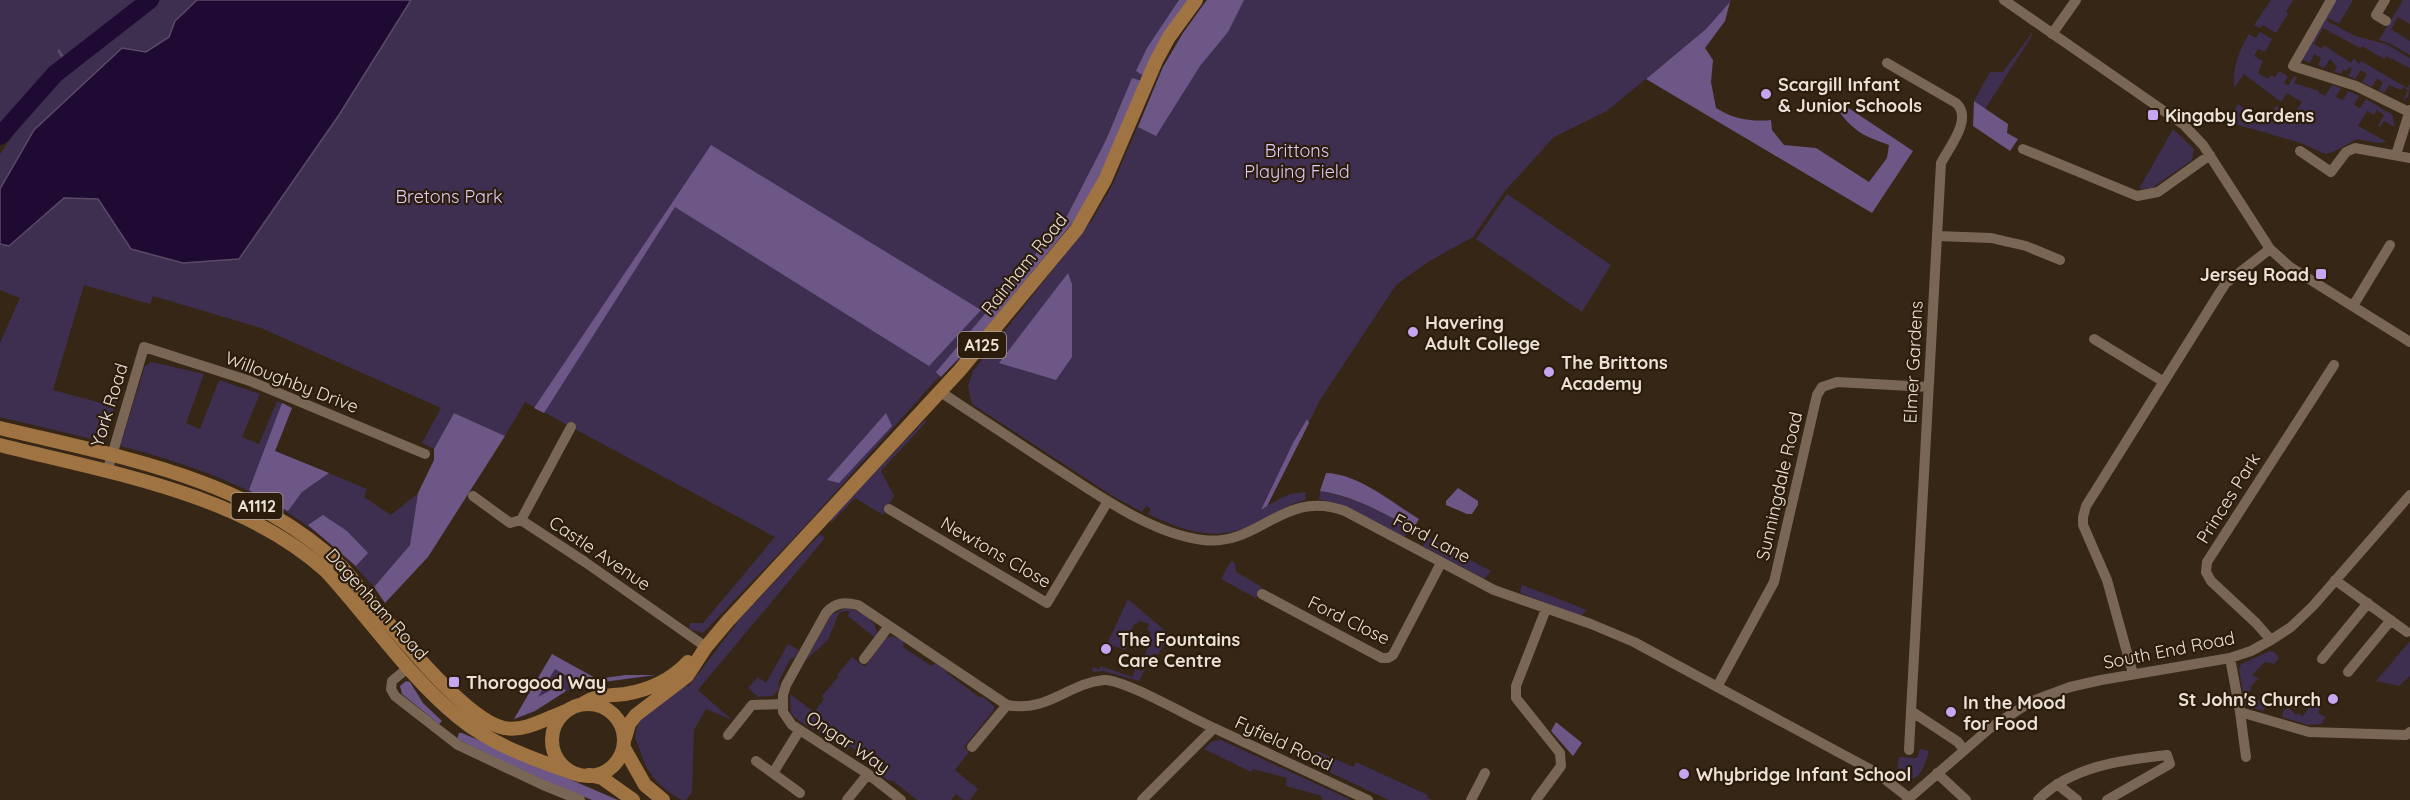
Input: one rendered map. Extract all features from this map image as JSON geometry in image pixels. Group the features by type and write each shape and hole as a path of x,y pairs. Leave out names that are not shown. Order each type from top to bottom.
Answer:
{"main road":[{"name":"Rainham Road","path":"584,703 593,697 635,692 665,680 681,670 706,647 980,346 1077,229 1105,180 1156,61 1169,37 1196,0"},
{"name":"Dagenham Road","path":"0,428 187,476 219,488 287,523 325,551 409,667 459,718 504,746 573,773"},
{"name":"Dagenham Road","path":"0,445 175,490 245,517 278,535 311,557 358,595 449,691 497,726 520,728 566,711"},
{"name":"Rainham Road","path":"624,743 629,724 636,715 687,676 706,647"},
{"path":"633,800 602,778 573,773 563,766 553,746 553,736 556,723 566,711 584,703 594,704 611,713 617,720 624,743 645,785 663,800"},
{"path":"588,775 609,768 622,755 624,743"}],"street":[{"path":"2004,0 2184,125 2210,155 2270,249 2290,267 2410,342"},
{"path":"2052,34 2076,0"},
{"path":"2331,0 2293,66 2356,86 2409,111 2396,155"},
{"path":"2385,0 2376,15 2386,21"},
{"name":"Elmer Gardens","path":"1887,63 1956,103 1962,110 1963,121 1941,163 1909,750"},
{"path":"2300,151 2331,172 2346,152 2351,149 2360,148 2410,158"},
{"path":"2023,149 2130,195 2144,196 2158,192 2210,155"},
{"path":"1937,236 1991,238 2026,246 2060,260"},
{"path":"2353,306 2390,245"},
{"path":"2133,674 2107,580 2083,525 2086,506 2226,283 2270,249"},
{"path":"2094,339 2164,382"},
{"name":"Willoughby Drive","path":"144,347 250,381 425,454"},
{"name":"York Road","path":"107,472 144,347"},
{"name":"Princes Park","path":"2271,640 2211,581 2206,572 2207,562 2334,365"},
{"name":"Sunningdale Road","path":"1717,687 1774,582 1817,395 1822,387 1837,382 1928,387"},
{"name":"Ford Lane","path":"939,392 1108,501 1174,533 1204,540 1226,540 1244,535 1292,509 1305,505 1330,505 1345,511 1494,590 1591,624 1634,642 1877,773 1908,799"},
{"path":"521,520 570,427"},
{"name":"South End Road","path":"1908,799 1998,723 2032,701 2070,687 2230,658 2251,651 2271,640 2291,627 2313,606 2410,495"},
{"name":"Castle Avenue","path":"473,496 510,523 521,520 706,647"},
{"name":"Newtons Close","path":"889,509 1047,603 1108,501"},
{"name":"Ford Close","path":"1262,594 1382,658 1388,658 1392,655 1441,563"},
{"path":"2335,580 2407,632"},
{"path":"728,735 752,705 782,704 786,685 831,607 848,603 858,605 1007,705 1035,706 1094,682 1106,680 1130,688 1214,728"},
{"path":"2322,659 2368,603"},
{"path":"1536,800 1561,766 1562,760 1560,753 1516,698 1516,686 1546,609"},
{"path":"2348,672 2391,620"},
{"path":"864,659 889,626"},
{"path":"2230,658 2246,757"},
{"path":"409,667 392,681 391,689 395,696 458,745 580,800"},
{"name":"Ongar Way","path":"782,704 786,718 799,730 868,774 902,800"},
{"path":"972,747 1007,705"},
{"path":"1911,711 1958,742 1964,750"},
{"path":"2240,712 2309,732 2406,735 2410,732"},
{"name":"Fyfield Road","path":"1142,800 1214,728 1368,800"},
{"path":"773,773 799,730"},
{"path":"2038,800 2049,788 2088,768 2167,755 2170,764 2107,800"},
{"path":"756,761 800,793"},
{"path":"1471,800 1485,773"},
{"path":"1937,773 1966,800"},
{"path":"847,800 868,774"},
{"path":"2057,784 2077,800"}],"green space":[{"path":"0,0 140,0 27,92 0,128"},
{"name":"Bretons Park","path":"160,0 1190,0 1093,190 960,359 934,382 806,525 703,633 689,629 690,623 703,623 775,537 525,402 505,436 454,413 434,449 422,443 441,408 261,328 153,296 150,304 84,285 53,390 101,403 119,392 104,442 0,417 0,343 20,298 0,290 0,154 43,92"},
{"name":"Brittons Playing Field","path":"1206,0 1732,0 1706,29 1607,111 1554,137 1505,191 1473,237 1428,262 1396,285 1320,400 1268,505 1290,494 1306,492 1305,500 1242,529 1218,534 1194,531 1171,524 1148,514 1151,509 1146,506 1142,512 1111,495 972,404 968,386 973,371 1092,220 1112,186 1163,67"},
{"path":"2271,0 2293,0 2286,12 2288,14 2276,33 2262,25 2260,28 2254,25"},
{"path":"2335,0 2353,0 2339,24 2329,18 2327,21 2355,36 2386,44 2410,58 2410,68 2386,56 2384,59 2362,46 2360,48 2323,28 2314,44 2322,49 2324,45 2351,63 2354,58 2359,64 2361,61 2407,88 2410,84 2408,97 2403,100 2408,90 2403,87 2401,90 2389,85 2384,93 2379,90 2383,82 2377,79 2372,87 2362,82 2367,74 2361,70 2355,79 2348,76 2352,69 2349,67 2341,74 2334,71 2337,67 2330,59 2324,68 2318,65 2321,58 2314,54 2310,63 2303,60 2302,55"},
{"path":"2403,0 2410,0 2410,24 2398,17 2391,29 2410,41 2410,55 2379,40"},
{"path":"2260,32 2272,39 2265,52 2258,49 2254,56 2263,61 2258,73 2268,79 2271,75 2275,77 2279,71 2288,76 2284,83 2288,86 2294,76 2297,77 2294,83 2319,91 2325,96 2332,85 2341,88 2336,97 2343,100 2348,91 2359,96 2354,105 2360,108 2366,99 2392,115 2395,127 2384,121 2380,127 2378,126 2384,115 2377,110 2374,115 2367,111 2358,126 2387,142 2377,143 2357,139 2325,154 2301,143 2228,122 2238,104 2265,123 2276,106 2293,115 2302,102 2287,93 2281,102 2244,74 2234,88 2235,66 2242,47 2249,34 2256,38"},
{"path":"2032,33 1985,109 1974,101 1990,72 2003,72"},
{"path":"2173,129 2194,149 2192,160 2152,188 2139,189"},
{"path":"1507,194 1611,265 1582,312 1476,239"},
{"path":"152,362 204,374 186,423 200,429 219,380 260,394 242,437 259,444 277,401 292,408 275,451 367,489 364,497 391,515 418,493 410,545 374,587 319,535 290,514 259,496 193,468 120,446 145,366"},
{"path":"924,421 927,421 881,471 894,496 883,515 855,498 831,523 830,519"},
{"path":"1320,491 1356,501 1413,529 1405,536 1401,536 1344,506 1319,499"},
{"path":"820,534 825,538 698,690 732,720 706,709 694,730 692,792 686,800 682,800 658,783 645,764 635,739 640,721 660,701 685,685 688,687 743,615"},
{"path":"1425,536 1491,571 1484,579 1423,546"},
{"path":"1231,561 1235,563 1236,572 1262,587 1256,598 1221,579"},
{"path":"1522,585 1587,610 1582,615 1577,615 1520,593"},
{"path":"1128,599 1170,635 1158,654 1153,654 1139,681 1103,671 1093,672 1092,667 1099,669 1100,666 1133,677 1135,669 1142,671 1145,660 1143,659 1151,641 1149,640 1151,632 1147,630 1149,624 1139,621 1134,624 1126,642 1128,643 1126,650 1107,644"},
{"path":"845,608 869,618 877,632 874,637 848,616 850,612 839,613 828,640 806,660 831,615"},
{"path":"891,636 904,640 903,647 931,666 937,662 947,668 947,673 994,706 994,710 964,747 969,752 955,770 978,789 970,800 964,800 956,794 951,800 917,800 893,781 887,780 867,765 870,760 850,746 847,750 837,745 791,713 790,694 814,712 824,699 822,696 852,657 865,667 885,639"},
{"path":"2410,641 2410,676 2399,686 2376,681"},
{"path":"788,644 799,650 794,658 790,659 779,681 779,690 772,696 758,697 748,688 758,677 766,683"},
{"path":"2270,651 2279,658 2274,664 2265,662 2252,675 2259,678 2252,685 2248,696 2256,705 2259,699 2266,707 2263,711 2245,706 2239,669 2241,664"},
{"path":"552,654 597,679 626,675 655,675 581,685 532,712 514,719"},
{"path":"2307,696 2322,703 2318,713 2326,717 2321,724 2308,725 2282,717 2283,711 2288,707 2296,715 2298,713 2303,716 2308,709 2301,702"},
{"path":"1221,740 1351,800 1322,800 1322,796 1286,786 1287,778 1253,769 1251,772 1204,749 1212,741"},
{"path":"1920,749 1929,751 1919,774 1910,779 1897,774 1899,757 1917,758"},
{"path":"1317,751 1353,767 1356,762 1428,795 1427,798 1432,800 1389,800 1312,764"}],"shaded area":[{"path":"197,0 411,0 339,115 239,259 183,263 131,249 98,199 64,198 9,246 0,244 0,189 34,130 122,48 146,52 169,37 175,21"},
{"path":"1179,0 1190,0 1144,76 1136,71 1147,48"},
{"path":"1207,0 1244,0 1228,32 1200,66 1156,136 1138,127 1163,67 1183,33"},
{"path":"1730,2 1725,21 1705,48 1713,60 1711,82 1716,108 1743,119 1771,120 1772,130 1784,145 1816,148 1869,182 1887,158 1889,145 1866,136 1855,128 1838,110 1841,106 1850,109 1913,151 1872,213 1646,79 1706,29"},
{"path":"1132,78 1142,81 1093,190 1073,222 984,331 941,377 936,372 1066,218 1106,140"},
{"path":"1974,101 2008,124 2007,133 2018,139 2010,151 1973,126"},
{"path":"711,145 981,310 929,366 675,207 544,413 534,408"},
{"path":"1068,273 1072,284 1072,357 1056,380 999,363"},
{"path":"282,403 292,408 275,451 329,473 302,492 288,511 249,490"},
{"path":"454,413 505,436 428,557 385,603 374,587 410,545 418,493 434,460 434,449"},
{"path":"886,413 892,426 839,483 827,480"},
{"path":"1307,419 1309,423 1267,506 1261,510 1293,443"},
{"path":"1326,473 1351,478 1386,497 1419,519 1413,529 1356,501 1320,491"},
{"path":"1458,488 1478,501 1472,514 1446,505 1446,501"},
{"path":"323,515 347,531 368,553 356,566 308,525"},
{"path":"552,654 597,679 626,675 655,675 582,685 555,669 538,697 560,685 566,691 535,711 514,719"},
{"path":"406,681 410,682 423,703 442,721 439,724 402,694 400,686"},
{"path":"1556,722 1582,743 1573,756 1551,731"},
{"path":"459,733 618,800 592,800 539,779 457,739"}],"waterway":[{"path":"0,136 55,74 150,0"},
{"path":"59,51 67,65"}],"place":[{"name":"Scargill Infant & Junior Schools","path":"1766,94"},
{"name":"Kingaby Gardens","path":"2153,115"},
{"name":"Jersey Road","path":"2321,274"},
{"name":"Havering Adult College","path":"1413,332"},
{"name":"The Brittons Academy","path":"1549,372"},
{"name":"The Fountains Care Centre","path":"1106,649"},
{"name":"Thorogood Way","path":"454,682"},
{"name":"St John's Church","path":"2333,699"},
{"name":"In the Mood for Food","path":"1951,712"},
{"name":"Whybridge Infant School","path":"1684,774"}]}
